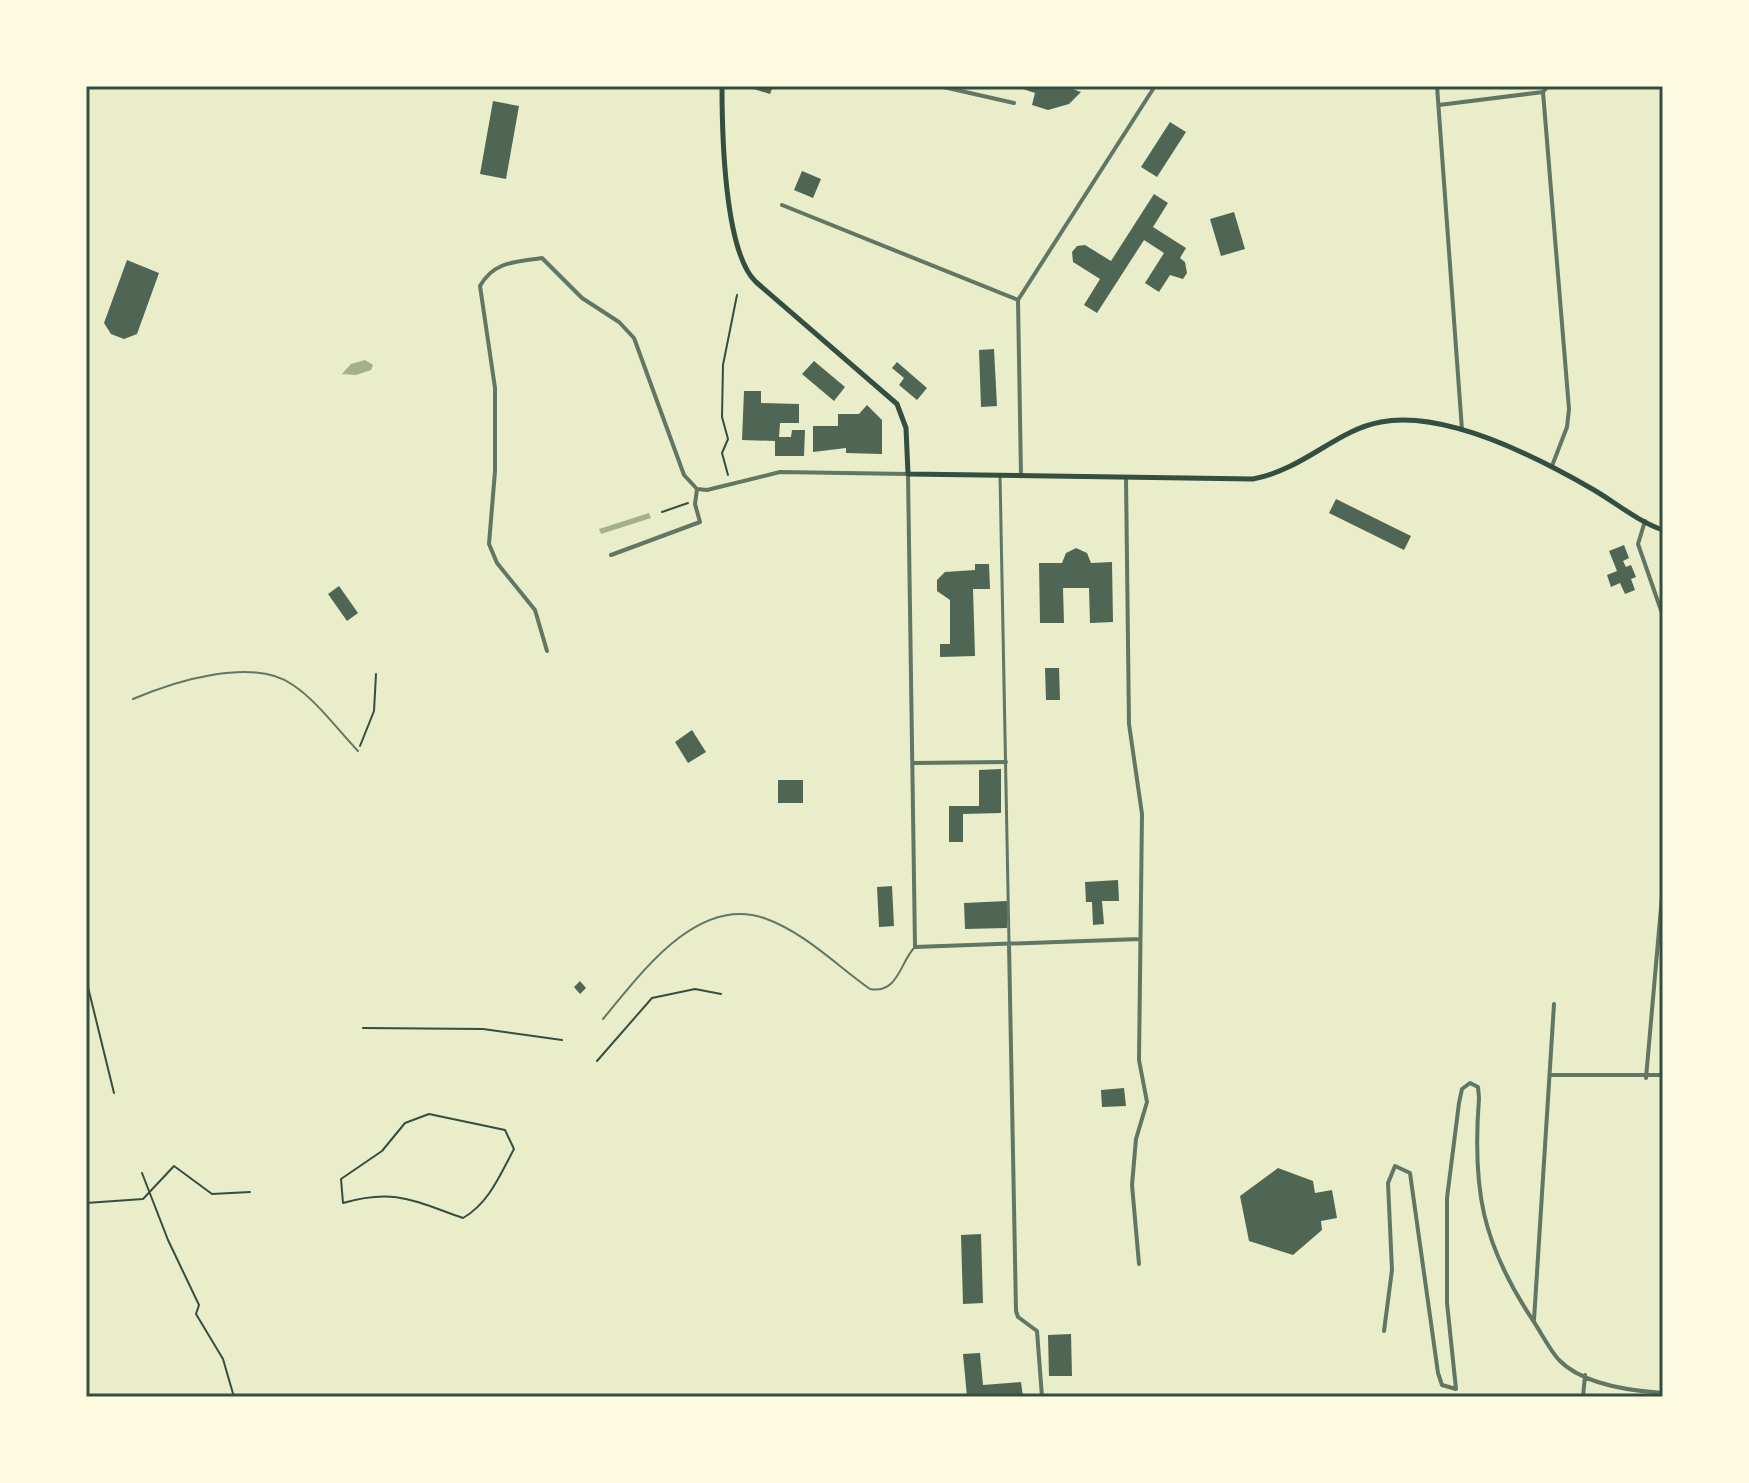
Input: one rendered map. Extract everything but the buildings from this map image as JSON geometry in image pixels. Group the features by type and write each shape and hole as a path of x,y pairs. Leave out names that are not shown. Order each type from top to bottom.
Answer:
{"main road":[{"path":"722,86 721,142 738,253 749,276 897,404 906,428 908,474 1236,480 1271,475 1302,463 1361,428 1385,421 1410,421 1462,431 1509,446 1552,466 1663,530"}],"street":[{"path":"939,86 1014,103"},
{"path":"1021,476 1018,300 1155,86"},
{"path":"1437,86 1462,431"},
{"path":"1439,105 1543,92 1548,86"},
{"path":"1543,92 1569,409 1567,427 1552,466"},
{"path":"782,205 1018,300"},
{"path":"547,651 535,610 497,563 489,544 495,471 495,388 480,286 487,274 503,264 542,258 582,298 627,329 684,475 697,489 707,490 780,472 908,474 915,947 1140,939"},
{"path":"1000,475 1016,1311 1018,1317 1037,1331 1042,1397"},
{"path":"1126,478 1129,724 1142,814 1139,1060 1147,1102 1136,1139 1132,1185 1139,1264"},
{"path":"611,555 700,522 695,504 697,489"},
{"path":"1645,521 1638,544 1663,616"},
{"path":"914,763 1006,762"},
{"path":"1646,1078 1663,885"},
{"path":"1534,1322 1554,1004"},
{"path":"1549,1075 1646,1078 1663,1075"},
{"path":"1384,1331 1392,1270 1388,1183 1395,1166 1410,1173 1438,1373 1442,1385 1456,1389 1447,1303 1447,1198 1459,1103 1462,1089 1470,1083 1478,1087 1479,1098 1475,1176 1481,1210 1505,1272 1534,1322 1560,1362 1585,1375 1631,1391 1663,1393"},
{"path":"1583,1397 1585,1375"}],"lane":[{"path":"133,699 170,683 227,673 263,675 291,683 358,751"},
{"path":"603,1019 665,947 716,919 761,917 807,941 870,989 879,991 887,989 898,977 915,947"}],"path":[{"path":"728,475 722,453 728,439 722,417 723,365 737,295"},
{"path":"662,512 688,503"},
{"path":"358,751 374,711 376,674"},
{"path":"86,979 114,1093"},
{"path":"597,1061 652,998 695,989 721,994"},
{"path":"363,1028 483,1029 562,1040"},
{"path":"429,1114 505,1130 514,1149 476,1211 463,1218 395,1194 371,1195 343,1203 341,1179 382,1151 405,1123 429,1114"},
{"path":"86,1203 143,1199 174,1166 212,1194 250,1192"},
{"path":"142,1173 168,1240 199,1305 196,1314 223,1359 234,1397"}],"shaded area":[{"path":"365,360 373,365 371,370 356,375 342,374 351,364"},
{"path":"649,513 651,518 601,534 599,529"}]}
